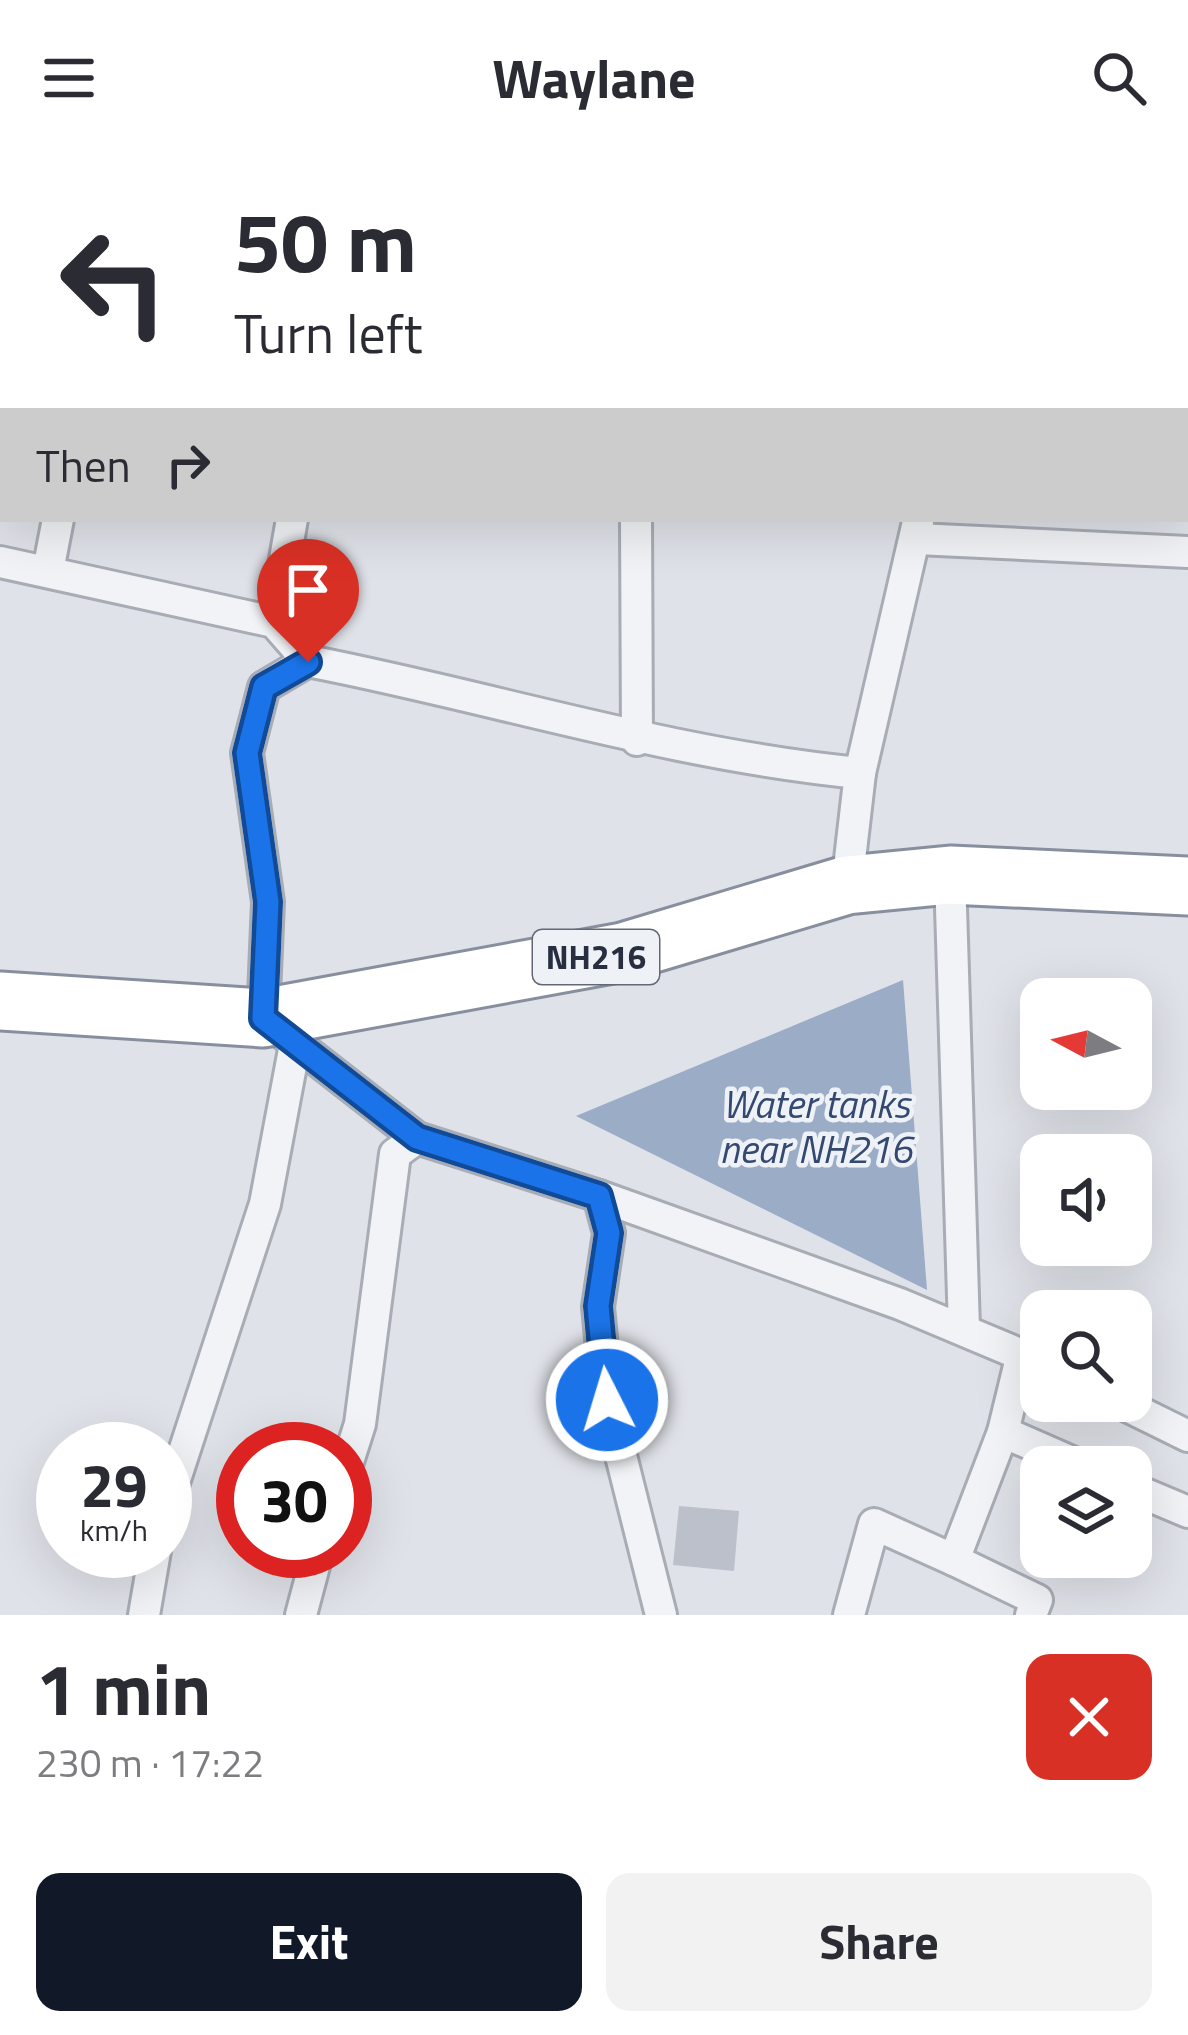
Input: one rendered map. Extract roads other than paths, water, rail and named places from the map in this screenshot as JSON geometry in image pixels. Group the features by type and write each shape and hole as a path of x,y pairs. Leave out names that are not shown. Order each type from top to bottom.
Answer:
{"highway":[{"name":"NH216","path":"0,1001 280,1029 623,952 847,885 950,875 1188,886"}],"street":[{"path":"48,571 57,522"},
{"path":"274,622 291,522"},
{"path":"636,522 637,740"},
{"path":"847,885 860,773 917,529 1188,552"},
{"path":"0,562 274,622 308,662 410,681 637,740 765,764 860,773"},
{"path":"192,1427 265,1204 280,1029 247,753 264,687 308,662"},
{"path":"950,875 964,1329"},
{"path":"280,1029 417,1138 599,1196 1020,1354"},
{"path":"360,1422 395,1154 417,1138"},
{"path":"599,1196 609,1233 598,1306 607,1400 661,1615"},
{"path":"954,1560 1020,1389"},
{"path":"1152,1418 1188,1436"},
{"path":"1003,1432 1035,1446"},
{"path":"1152,1497 1188,1512"},
{"path":"849,1615 874,1524 1036,1600 1031,1615"},
{"path":"144,1615 150,1578"},
{"path":"301,1615 311,1578"}],"water":[{"name":"Water tanks near NH216","path":"903,980 927,1290 576,1116"}]}
